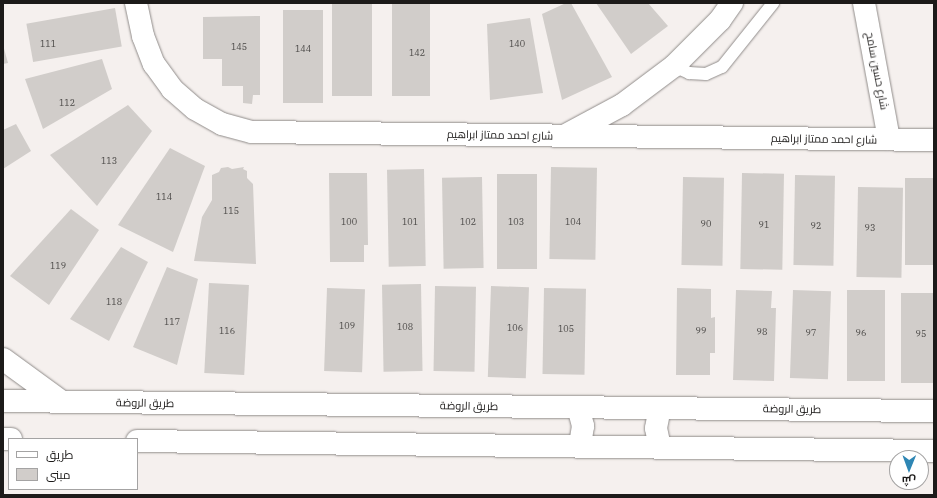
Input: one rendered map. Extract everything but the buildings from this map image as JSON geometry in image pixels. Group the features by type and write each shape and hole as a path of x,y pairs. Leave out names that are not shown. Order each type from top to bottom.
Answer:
{"street":[{"name":"شارع احمد ممتاز ابراهيم","path":"136,3 143,36 154,64 172,89 195,109 222,124 252,132 934,140"},
{"path":"565,136 622,105 674,66 720,20 732,3"},
{"name":"شارع حسين سامح","path":"864,3 889,139"},
{"path":"3,359 62,402"},
{"name":"طريق الروضة","path":"3,401 934,411"},
{"path":"578,406 583,426 580,445"},
{"path":"660,408 656,428 660,447"},
{"path":"138,441 580,445 934,451"}],"lane":[{"path":"674,66 689,73 706,74 722,67 773,3"}]}
